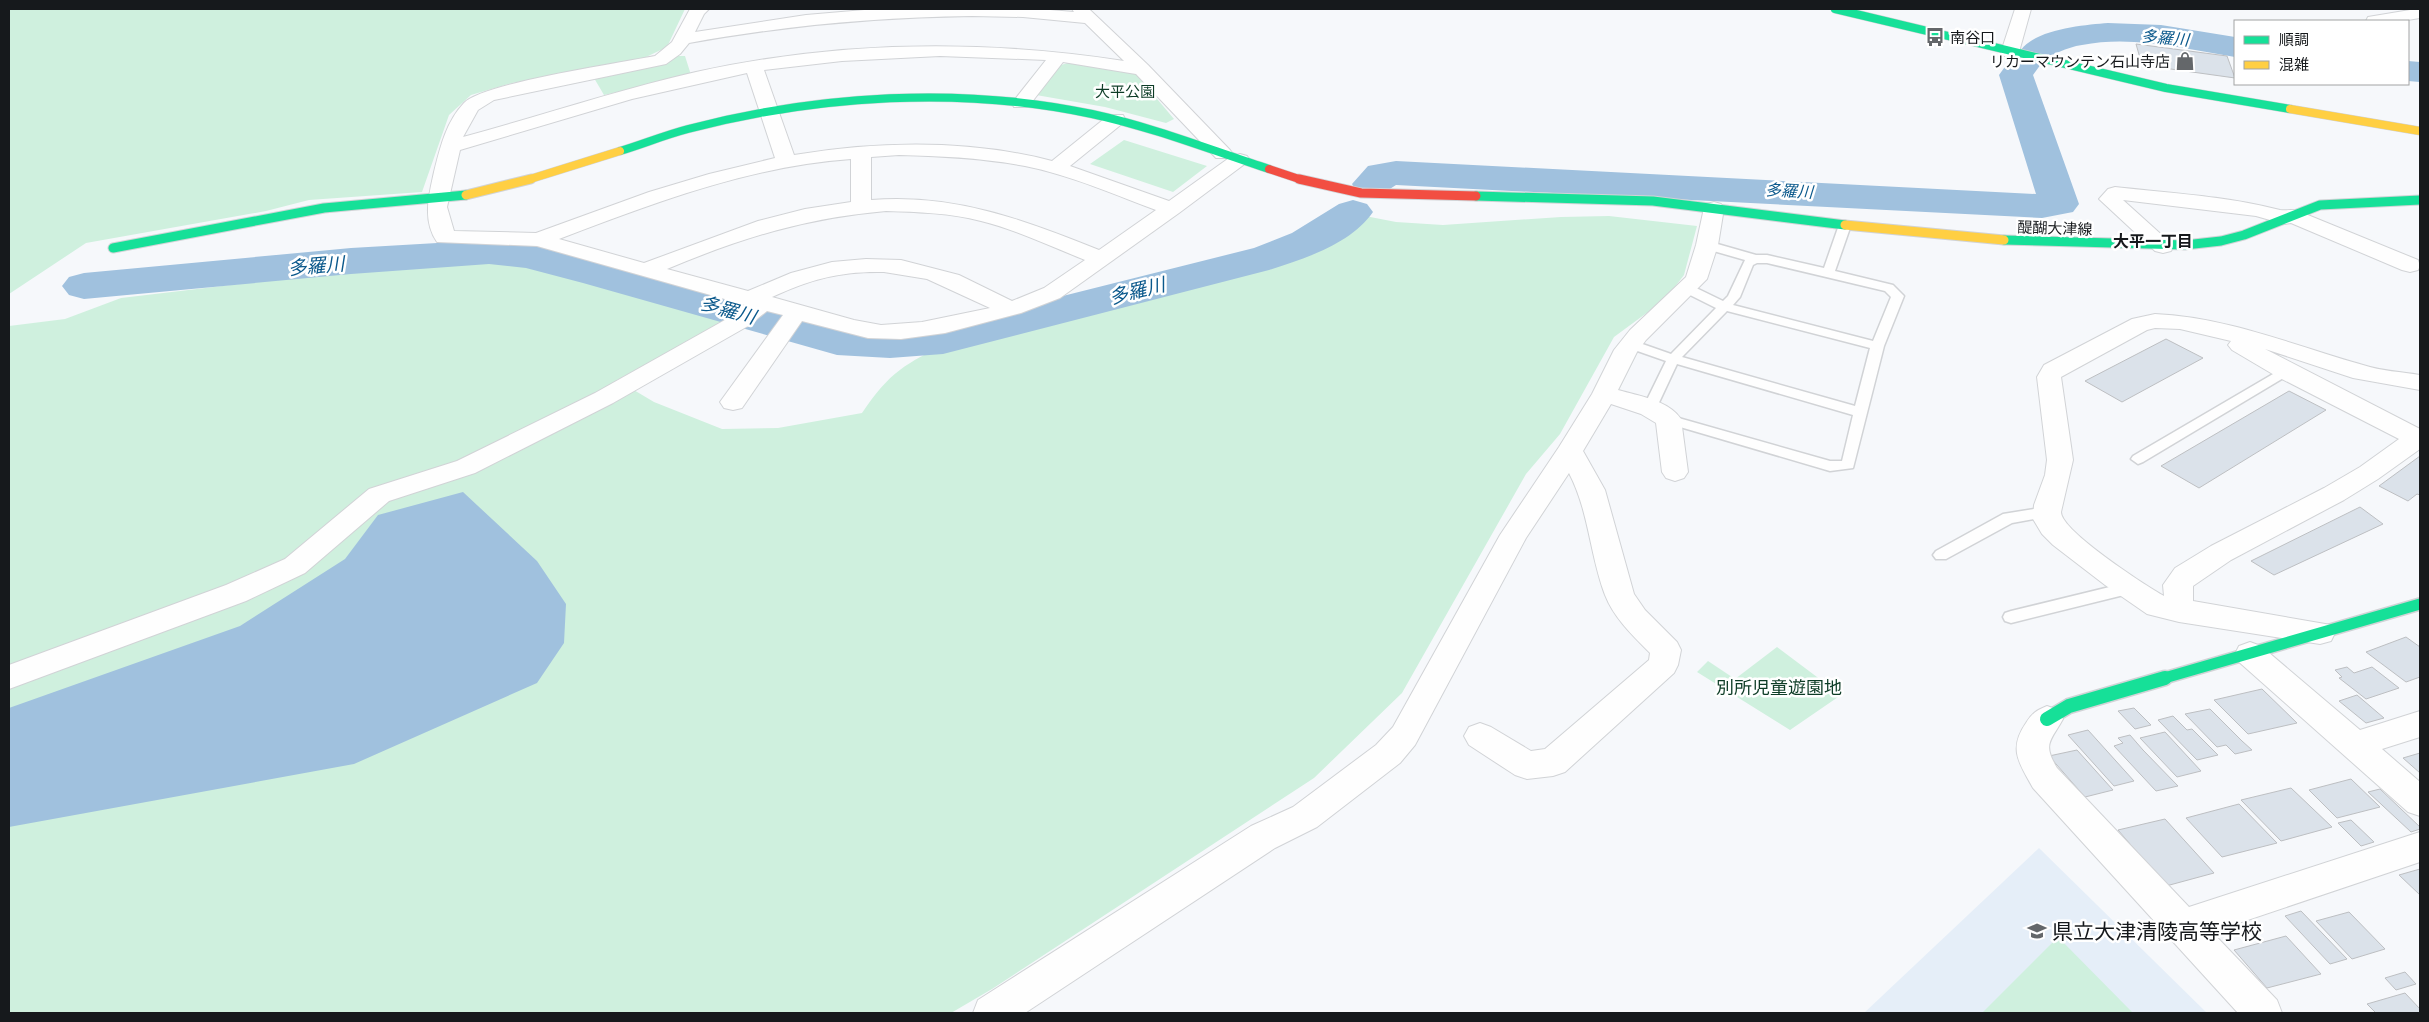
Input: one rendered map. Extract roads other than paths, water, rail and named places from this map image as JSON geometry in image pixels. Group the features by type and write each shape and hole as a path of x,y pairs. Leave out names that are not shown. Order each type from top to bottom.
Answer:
{"street":[{"path":"684,39 767,25 831,18 970,11 1086,14 1142,69 1179,109 1232,157 1172,209 1052,293 1033,302 910,331 879,332 849,326 538,240 445,237 437,207 438,199 451,146 464,116 471,106 482,98 499,92 652,62 673,53 684,39 692,18 701,9"},
{"path":"1835,9 2166,88 2420,132"},
{"path":"2010,52 2023,9"},
{"path":"2378,20 2419,11"},
{"path":"831,18 834,56"},
{"path":"451,146 652,88 754,67 834,56 956,50 1058,57 1142,69"},
{"path":"1021,103 1058,57"},
{"path":"754,67 786,160"},
{"name":"醍醐大津線","path":"113,248 324,208 438,199 511,184 650,139 694,127 807,105 889,98 972,99 1021,103 1116,120 1302,180 1360,193 1619,200 1714,208 1845,225 1983,239 2163,246 2221,241 2244,235 2313,206 2336,203 2420,200"},
{"path":"1160,133 1182,128 1184,125 1179,109"},
{"path":"1055,168 1116,120"},
{"path":"538,240 708,179 786,160 862,151 952,152 1023,160 1055,168 1172,209"},
{"path":"861,206 862,151"},
{"path":"2163,246 2109,199 2115,193 2258,210 2288,216 2410,265"},
{"path":"648,270 723,238 767,224 831,210 861,206 934,207 970,212 1006,221 1102,259"},
{"path":"992,1013 1264,837 1305,817 1388,754 1404,736 1514,535 1570,450 1604,394 1631,344 1696,278 1707,245 1714,208"},
{"path":"9,676 236,593 295,566 379,495 466,467 604,398 740,321 758,300 815,272 844,267 878,265 918,270 950,280 1009,308"},
{"path":"733,402 798,312"},
{"path":"2320,633 2157,606 2060,536 2048,522 2046,512 2058,478 2060,460 2049,377 2053,370 2140,324 2155,321 2180,322 2263,341 2362,372 2420,382"},
{"path":"2179,611 2178,586 2185,575 2221,553 2334,494 2419,439 2285,371 2254,354 2222,332"},
{"path":"1604,394 1659,414 1675,472"},
{"path":"1480,736 1527,765 1553,762 1663,665 1666,650 1634,618 1620,596 1592,490 1570,450"},
{"path":"2263,1013 2045,778 2031,755 2034,734 2047,719 2069,706 2420,604"},
{"path":"2250,654 2420,802"},
{"path":"2354,745 2420,724"},
{"path":"2182,926 2420,846"}],"lane":[{"path":"1828,273 1845,225"},
{"path":"1707,245 1755,259 1767,259 1889,288 1898,296 1877,346 1848,465 1830,466 1659,414 1673,359 1734,297 1748,263 1755,259"},
{"path":"1686,288 1724,307 1877,346"},
{"path":"1631,344 1673,359 1860,412"},
{"path":"2138,459 2285,371"},
{"path":"1941,555 2008,518 2046,512"},
{"path":"2011,618 2130,588"}],"water":[{"path":"463,492 537,561 566,604 564,643 537,683 354,764 9,827 9,708 240,626 345,559 378,515"}],"waterway":[{"name":"多羅川","path":"2038,50 2059,40 2108,32 2161,35 2234,47"},
{"name":"多羅川","path":"1371,184 1382,174 1396,173 2042,206 2059,204 2016,75 2024,64"},
{"name":"多羅川","path":"2409,71 2420,72"},
{"name":"多羅川","path":"84,286 351,261 489,252 527,256 598,274 837,341 865,344 903,344 943,340 1254,261 1306,242 1353,212"}],"place":[{"name":"南谷口","path":"1935,37"},
{"name":"リカーマウンテン石山寺店","path":"2185,61"},
{"name":"県立大津清陵高等学校","path":"2037,931"}],"district":[{"name":"大平一丁目","path":"2153,241"}],"park label":[{"name":"大平公園","path":"1125,91"},
{"name":"別所児童遊園地","path":"1779,687"}]}
